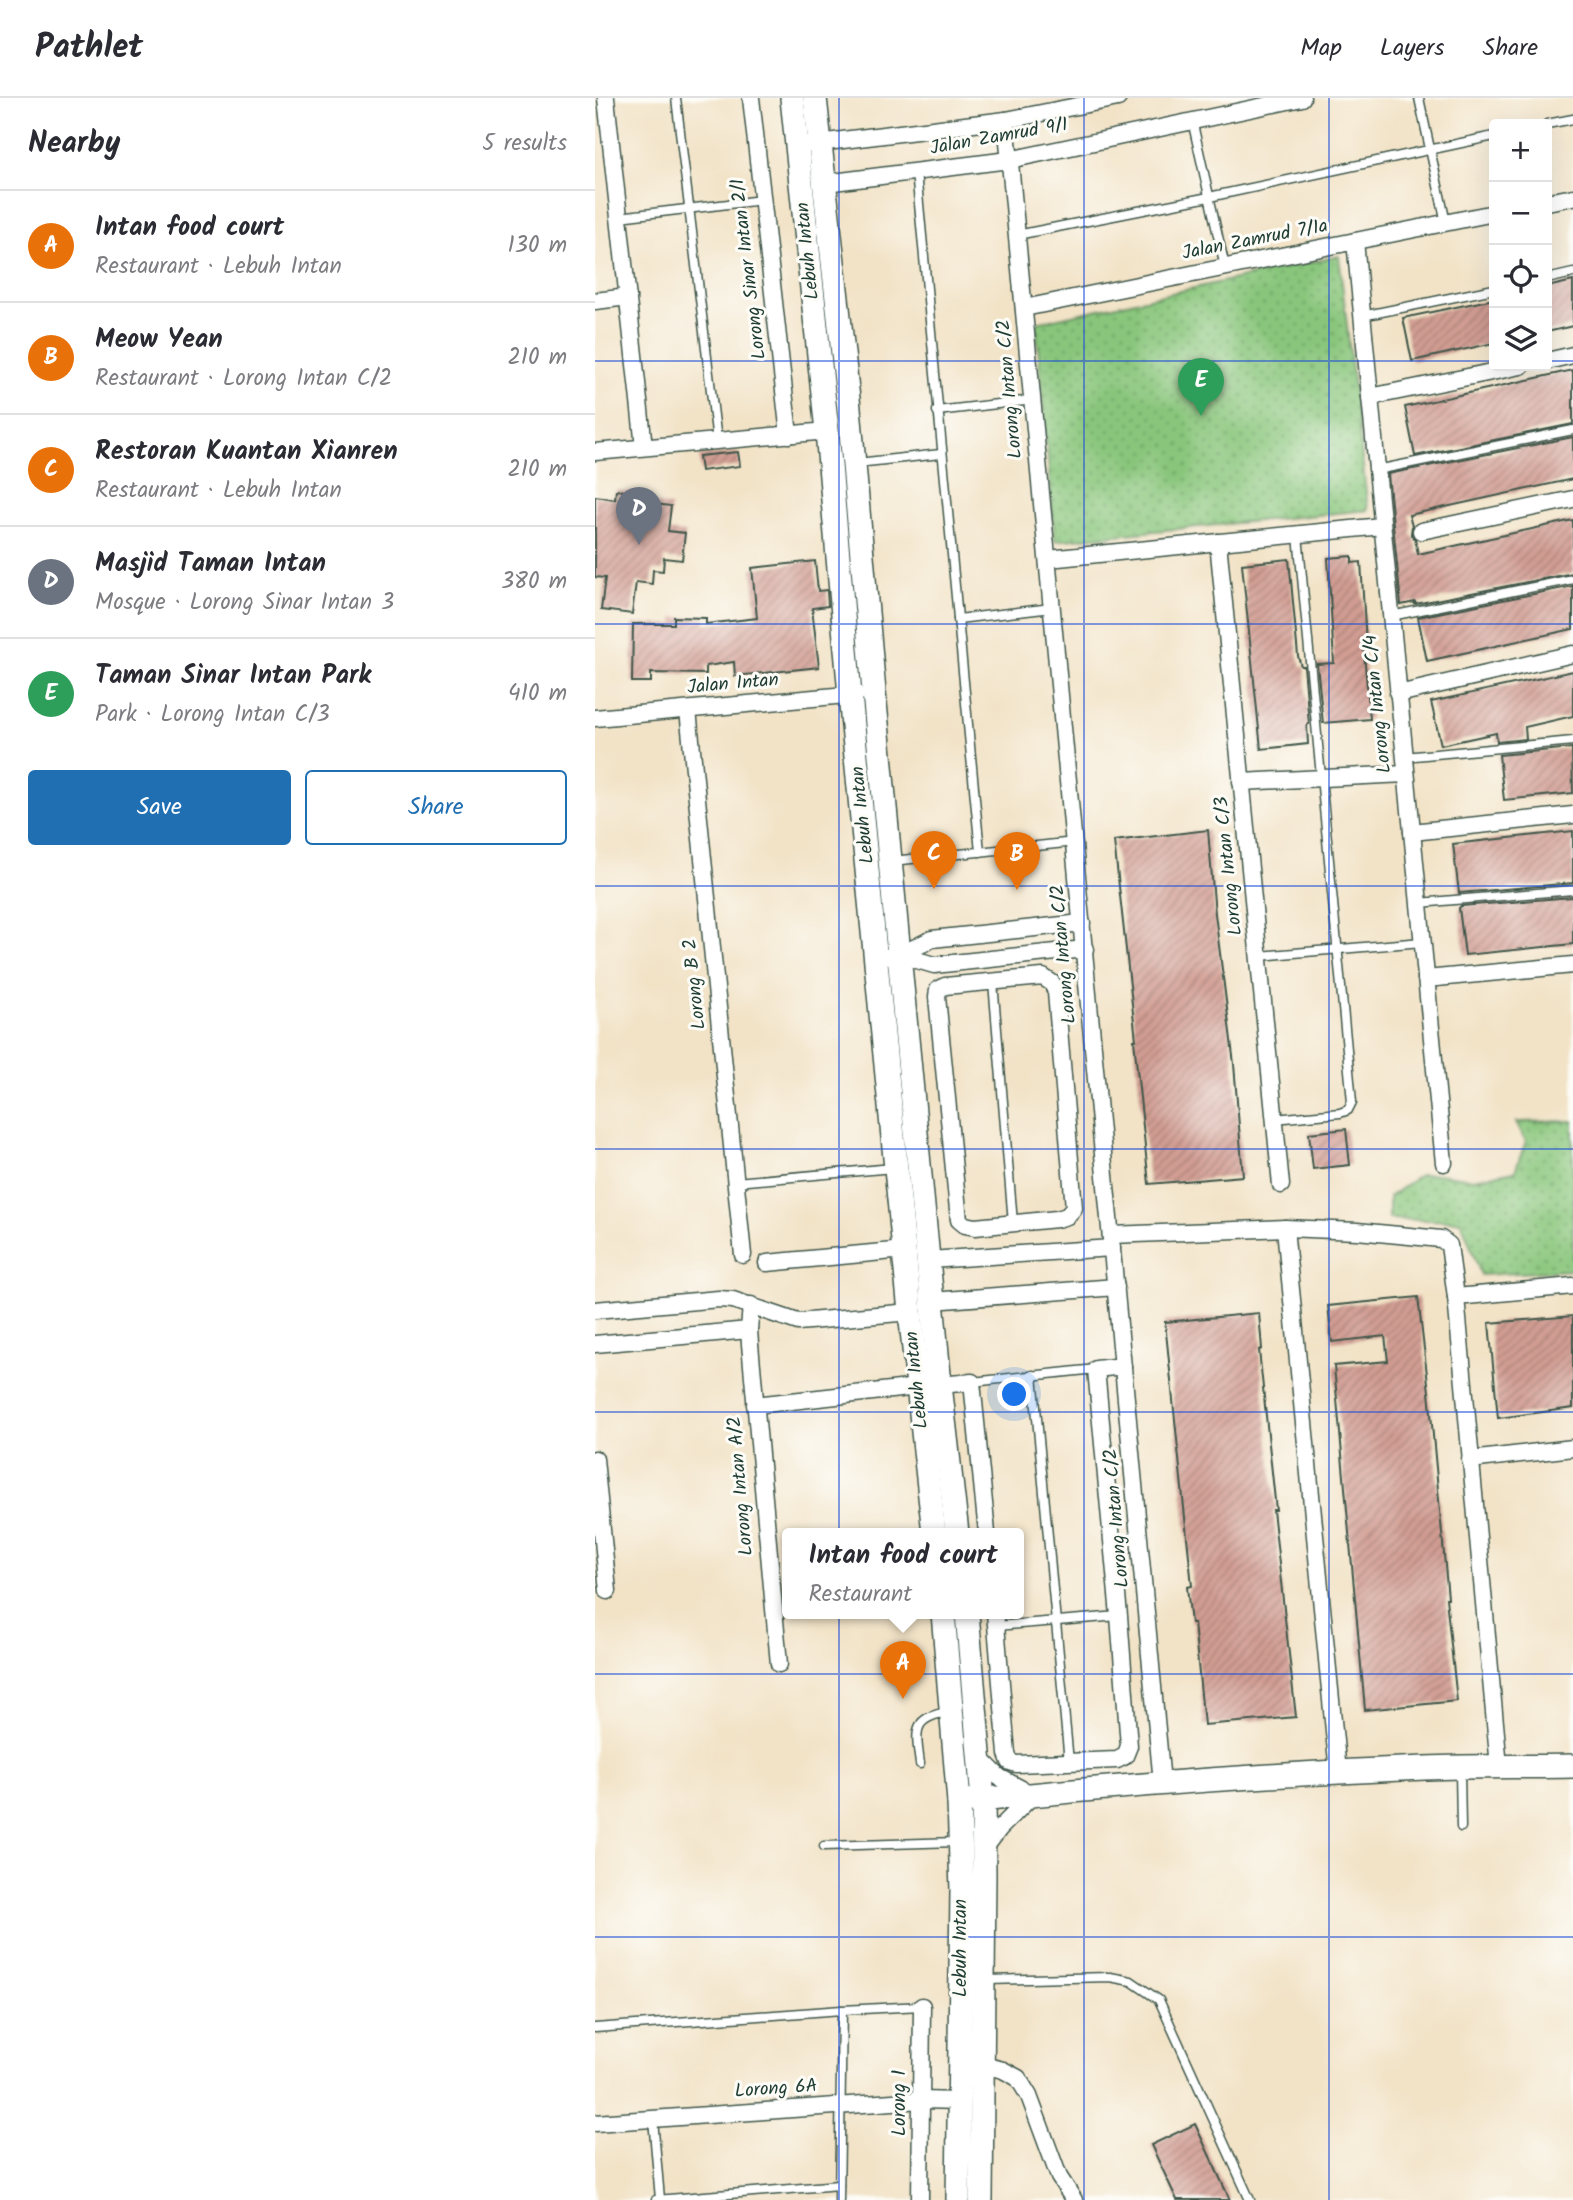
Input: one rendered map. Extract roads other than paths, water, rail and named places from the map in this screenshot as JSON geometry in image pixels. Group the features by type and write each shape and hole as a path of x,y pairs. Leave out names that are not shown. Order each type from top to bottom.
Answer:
{"main road":[{"name":"Lebuh Intan","path":"792,98 827,431 910,1312 929,1386 956,1528"},
{"name":"Lebuh Intan","path":"815,98 854,464 929,1260 932,1301 929,1386 935,1528"},
{"name":"Lebuh Intan","path":"944,1619 960,1842 962,1953 958,2200"},
{"name":"Lebuh Intan","path":"968,1621 983,1800 981,2200"},
{"path":"949,1671 954,1639 968,1621"},
{"path":"959,1802 1162,1783 1338,1772 1573,1766"}],"street":[{"path":"606,98 644,447"},
{"name":"Lorong Sinar Intan 2/1","path":"751,98 789,435"},
{"path":"797,145 1006,120 1118,98"},
{"name":"Jalan Zamrud 9/1","path":"825,183 1009,160 1302,98"},
{"name":"Lorong Intan C/2","path":"1006,120 1162,1783"},
{"path":"595,151 612,149"},
{"path":"1552,201 1573,197"},
{"name":"Jalan Zamrud 7/1a","path":"1024,308 1489,214"},
{"name":"Lorong Intan C/4","path":"1355,241 1444,1163"},
{"path":"595,300 628,297"},
{"path":"1552,359 1573,355"},
{"path":"1370,397 1497,371"},
{"path":"595,452 827,431"},
{"path":"1421,531 1573,499"},
{"path":"1048,559 1382,526"},
{"name":"Lorong Intan C/3","path":"1218,542 1282,1185"},
{"path":"1398,694 1573,654"},
{"name":"Jalan Intan","path":"595,718 874,692"},
{"name":"Lorong B 2","path":"688,710 743,1255"},
{"path":"1241,782 1406,774"},
{"path":"1412,832 1573,815"},
{"path":"877,958 901,955 932,939 1082,923"},
{"path":"932,939 934,965"},
{"path":"901,955 934,965 1085,948"},
{"path":"991,959 993,982"},
{"path":"1426,979 1573,965"},
{"path":"1043,977 1052,983 1056,992 1074,1208 1067,1216 1057,1219 975,1227 965,1225 959,1220 937,997 938,990 945,986 993,982 1043,977"},
{"path":"1013,1223 1017,1254"},
{"path":"1285,1228 1338,1772"},
{"path":"929,1260 1017,1254 1112,1241 1285,1228 1441,1239 1449,1245 1499,1767"},
{"path":"767,1264 904,1250"},
{"path":"1456,1297 1573,1286"},
{"path":"932,1301 1116,1287"},
{"path":"595,1310 719,1299 751,1305 798,1322 910,1312"},
{"name":"Lorong Intan A/2","path":"751,1305 749,1330 779,1664"},
{"path":"598,1344 749,1330"},
{"path":"968,1621 995,1620 1007,1754 1010,1762 1016,1764 1117,1760 1125,1756 1129,1746 1096,1370 1123,1366"},
{"path":"755,1405 972,1381 987,1528"},
{"path":"1469,1460 1573,1448"},
{"path":"595,1459 608,1591"},
{"path":"1119,1616 1147,1613"},
{"path":"979,1757 999,1777 1033,1795 1000,1828 984,1849"},
{"name":"Lorong 1","path":"920,2200 922,2006"},
{"path":"983,2065 1003,2070 1018,2078 1029,2096 1059,2177 1075,2200"},
{"name":"Lorong 6A","path":"595,2123 921,2100 960,2101"}],"lane":[{"path":"676,98 717,441"},
{"path":"1419,98 1446,223"},
{"path":"1552,123 1573,119"},
{"path":"1192,120 1224,267"},
{"path":"1017,235 1489,137"},
{"path":"916,172 980,852"},
{"path":"619,217 762,200"},
{"path":"1552,278 1573,273"},
{"path":"1362,316 1489,290"},
{"path":"937,411 1033,400"},
{"path":"1377,470 1573,430"},
{"path":"854,464 941,454"},
{"path":"1274,1119 1340,1113 1349,1110 1352,1102 1298,535"},
{"path":"1391,616 1573,579"},
{"path":"958,619 1052,608"},
{"path":"1404,757 1573,741"},
{"path":"891,861 1075,842"},
{"path":"1419,903 1573,890"},
{"path":"1259,956 1423,942"},
{"path":"993,982 1013,1223"},
{"path":"736,1182 897,1167"},
{"path":"972,1381 1096,1370"},
{"path":"1033,1375 1069,1762"},
{"path":"995,1620 1057,1621 1119,1616"},
{"path":"920,1764 916,1733 921,1722 925,1718 952,1712"},
{"path":"1460,1768 1461,1827"},
{"path":"824,1846 960,1842"},
{"path":"984,1980 1110,1977 1131,1981 1159,2000 1250,2200"},
{"path":"595,2028 922,2006"},
{"path":"839,2200 842,2010"},
{"path":"653,2119 658,2200 839,2185"}],"place":[{"name":"Taman Sinar Intan Park","path":"1201,416"},
{"name":"Masjid Taman Intan","path":"639,545"},
{"name":"Restoran Kuantan Xianren","path":"934,889"},
{"name":"Meow Yean","path":"1017,890"},
{"name":"Intan food court","path":"903,1699"}]}
